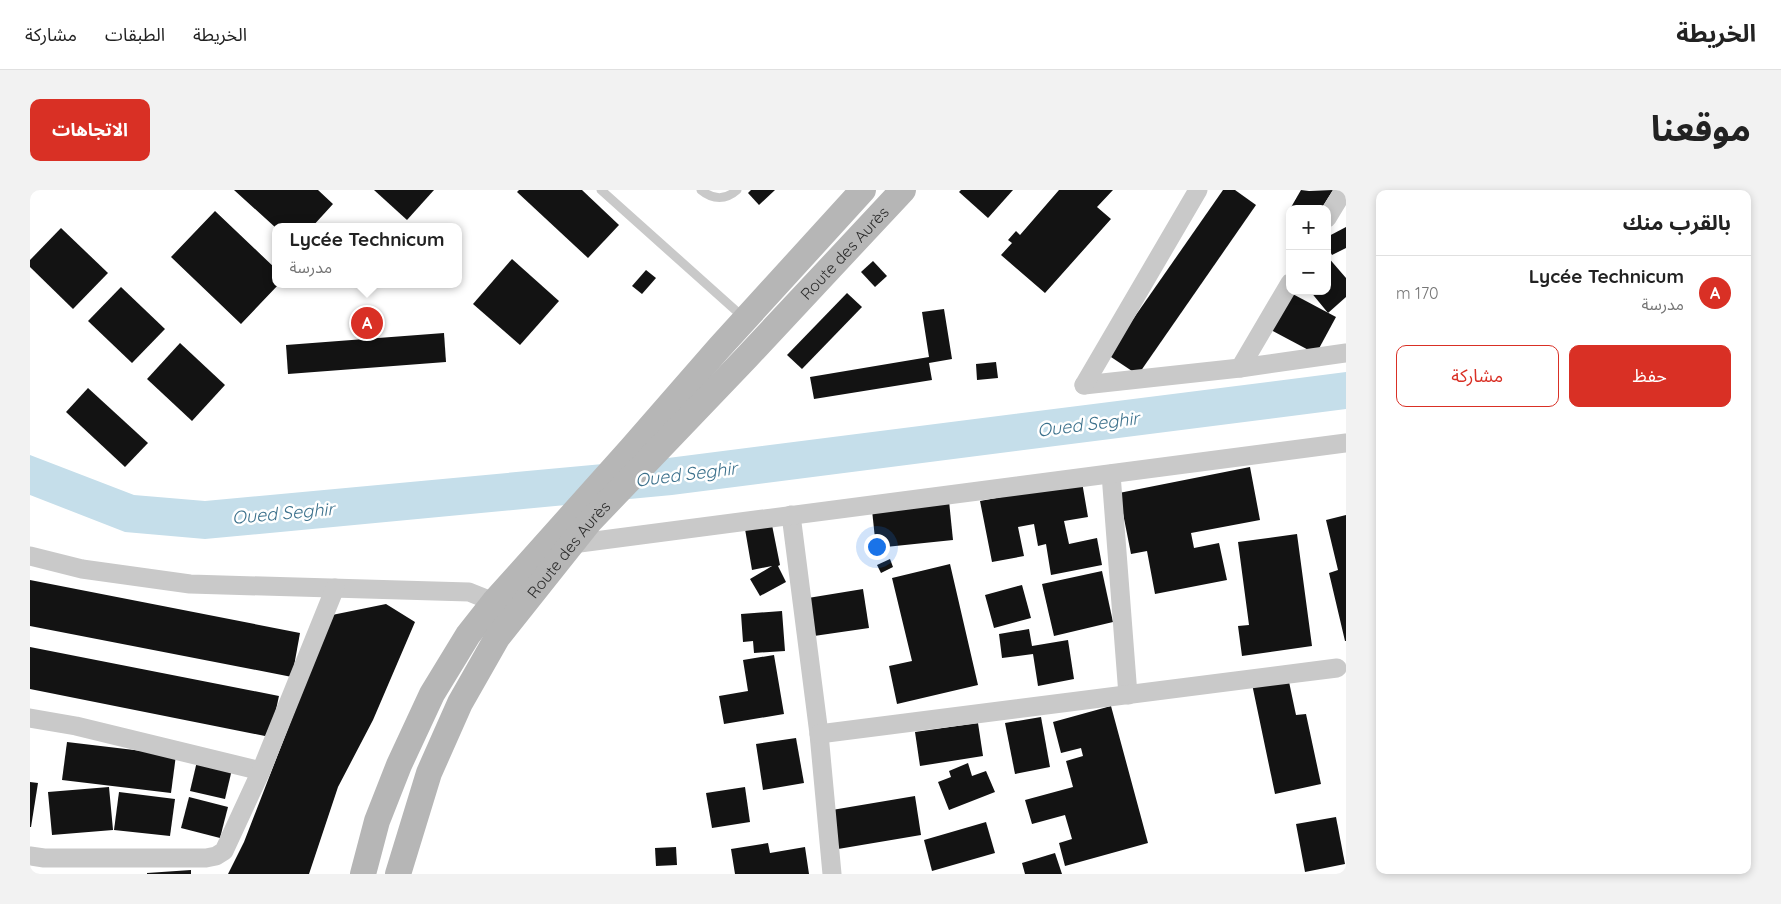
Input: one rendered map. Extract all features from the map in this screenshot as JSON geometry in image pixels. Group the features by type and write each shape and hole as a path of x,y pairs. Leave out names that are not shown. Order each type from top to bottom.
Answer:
{"street":[{"name":"Route des Aurès","path":"668,424 745,319 863,190"},
{"name":"Route des Aurès","path":"398,874 429,773 460,703 498,638 504,609 583,516 668,424 903,190"},
{"path":"1198,190 1084,385 1346,354"},
{"path":"1331,211 1344,190"},
{"path":"1240,368 1286,290"},
{"path":"572,544 1346,444"},
{"path":"1111,474 1128,694"},
{"name":"Route des Aurès","path":"363,874 377,820 399,765 432,694 468,635 504,609 572,544 583,516"},
{"path":"791,516 819,734 832,874"},
{"path":"30,556 82,569 190,584 469,592 504,609"},
{"path":"30,856 206,858 216,856 224,851 261,771 336,588"},
{"path":"819,734 1337,668"},
{"path":"30,718 76,726 261,771"}],"lane":[{"path":"601,190 745,319"},
{"path":"701,190 717,198 730,197 738,190"}],"water":[{"name":"Oued Seghir","path":"1346,372 1346,409 672,495 205,539 125,532 30,495 30,455 134,495 205,501 668,458"}],"building":[{"path":"234,190 318,190 333,204 316,223 272,224"},
{"path":"374,190 434,190 407,220"},
{"path":"519,190 582,190 619,225 588,258 517,192"},
{"path":"751,190 775,190 759,205 748,193"},
{"path":"961,190 1013,190 988,218 959,192"},
{"path":"1059,190 1113,190 1097,207 1111,219 1045,293 1001,255 1012,243 1008,240 1016,231 1020,235"},
{"path":"1223,190 1235,190 1256,205 1138,375 1108,355"},
{"path":"1301,190 1333,190 1324,205 1292,205"},
{"path":"215,211 272,265 272,288 275,288 241,324 171,257"},
{"path":"1346,227 1346,248 1332,255 1331,253 1331,235"},
{"path":"61,228 108,273 73,309 30,267 30,260"},
{"path":"512,259 559,301 520,345 473,304"},
{"path":"873,261 887,276 875,287 861,272"},
{"path":"1331,261 1346,278 1346,297 1328,313 1313,295 1331,295"},
{"path":"646,270 656,278 642,294 632,286"},
{"path":"121,287 165,329 132,363 88,321"},
{"path":"847,293 862,307 802,369 787,355"},
{"path":"1287,295 1295,295 1336,317 1316,354 1269,329"},
{"path":"944,309 952,359 929,363 932,380 814,399 810,377 929,357 922,312"},
{"path":"444,333 446,362 288,374 286,345"},
{"path":"180,343 225,385 192,421 147,379"},
{"path":"996,362 998,378 977,380 976,364"},
{"path":"88,388 148,443 125,467 66,412"},
{"path":"1250,467 1260,520 1191,533 1194,548 1219,543 1227,580 1155,594 1147,551 1131,554 1119,493"},
{"path":"1082,482 1088,517 1064,521 1069,544 1097,538 1102,565 1051,575 1046,544 1038,546 1034,524 1018,527 1024,556 992,562 980,501"},
{"path":"949,501 953,540 876,548 872,510"},
{"path":"1346,515 1345,641 1329,573 1338,570 1326,520"},
{"path":"772,525 780,565 778,566 786,582 760,596 750,579 772,566 752,570 745,529"},
{"path":"1297,534 1312,646 1242,656 1238,626 1249,625 1238,542"},
{"path":"890,559 893,567 881,573 877,565"},
{"path":"950,564 978,685 897,704 889,666 912,661 892,578"},
{"path":"1102,571 1113,622 1054,636 1042,584"},
{"path":"30,580 300,633 292,677 30,626"},
{"path":"1022,585 1031,618 994,628 985,595"},
{"path":"863,589 869,628 814,636 808,598"},
{"path":"386,604 415,622 373,720 338,787 309,874 228,874 244,842 332,615"},
{"path":"782,611 785,651 754,653 753,641 743,642 741,614"},
{"path":"1029,629 1032,646 1068,640 1074,679 1038,686 1033,654 1002,658 999,634"},
{"path":"30,647 279,696 270,737 30,689"},
{"path":"774,655 784,714 724,724 719,696 748,691 743,660"},
{"path":"1288,677 1296,715 1306,714 1321,784 1275,794 1252,684"},
{"path":"1111,706 1148,843 1065,866 1059,843 1072,839 1065,815 1032,824 1025,800 1073,787 1066,761 1083,756 1081,748 1061,753 1053,722"},
{"path":"1041,717 1050,767 1015,774 1005,723"},
{"path":"978,723 983,756 920,766 915,732"},
{"path":"796,738 804,783 763,790 756,744"},
{"path":"67,742 176,755 171,793 62,780"},
{"path":"198,757 233,765 225,799 190,791"},
{"path":"968,763 972,776 986,771 995,792 949,810 938,782 951,777 949,771"},
{"path":"30,782 38,783 31,827 30,827"},
{"path":"109,787 113,830 52,835 48,792"},
{"path":"745,787 750,822 712,828 706,793"},
{"path":"119,792 175,799 170,836 114,830"},
{"path":"915,796 921,835 838,849 832,810"},
{"path":"189,797 228,807 220,838 181,828"},
{"path":"1336,817 1345,864 1305,872 1296,824"},
{"path":"986,822 995,853 932,871 924,840"},
{"path":"768,843 770,853 805,847 809,874 735,874 731,849"},
{"path":"676,847 677,865 656,866 655,848"},
{"path":"1055,853 1062,874 1025,874 1022,863"},
{"path":"191,870 191,874 147,874 147,873"}],"place":[{"name":"Lycée Technicum","path":"367,323"}]}
